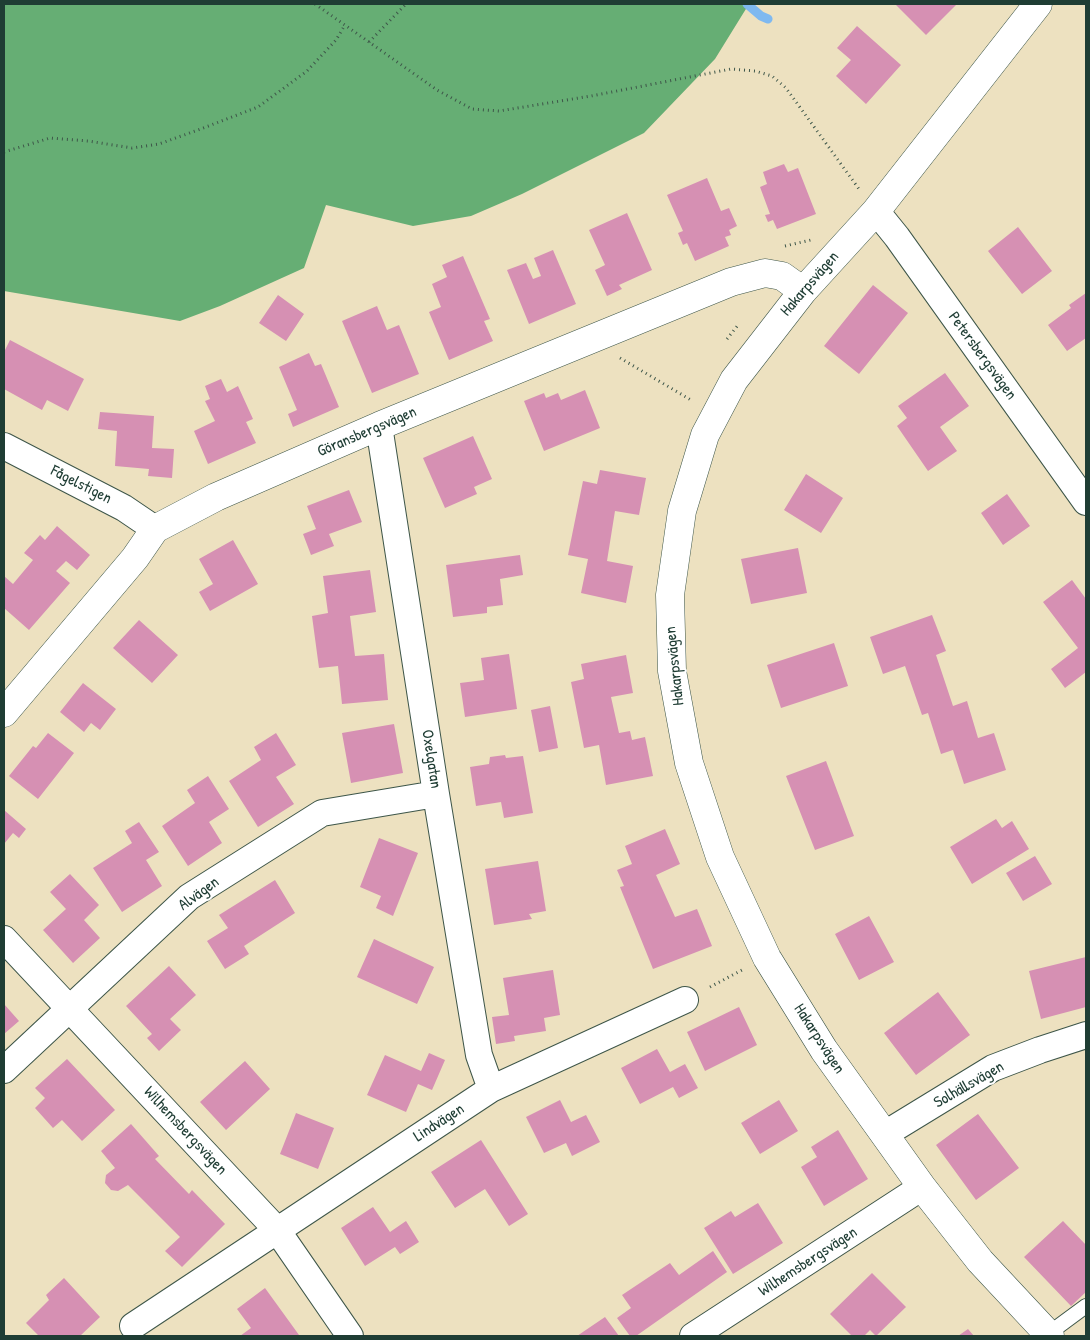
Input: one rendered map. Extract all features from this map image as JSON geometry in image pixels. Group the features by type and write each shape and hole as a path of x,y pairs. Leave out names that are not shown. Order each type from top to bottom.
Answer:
{"street":[{"name":"Hakarpsvägen","path":"1038,4 876,211 803,291 734,380 705,435 682,511 670,595 672,671 689,763 720,857 767,958 824,1050 922,1187 980,1261 1049,1335"},
{"name":"Petersbergsvägen","path":"876,211 897,237 1086,502"},
{"name":"Göransbergsvägen","path":"4,713 135,558 156,529 216,497 378,426 731,282 765,273 782,276 803,291"},
{"name":"Oxelgatan","path":"378,426 436,794 480,1055 491,1089"},
{"name":"Fågelstigen","path":"4,446 124,508 156,529"},
{"name":"Alvägen","path":"4,1070 189,897 322,813 436,794"},
{"name":"Wilhemsbergsvägen","path":"4,938 278,1230 350,1336"},
{"name":"Lindvägen","path":"133,1326 491,1089 684,1000"},
{"name":"Solhällsvägen","path":"885,1134 993,1068 1086,1035"},
{"name":"Wilhemsbergsvägen","path":"693,1336 922,1187"}],"lane":[{"path":"1049,1335 1086,1306"}],"path":[{"path":"315,4 437,90 472,109 500,111 591,96 731,69 755,71 772,76 786,88 876,211"},
{"path":"369,42 406,4"},
{"path":"4,152 50,138 88,140 132,148 158,144 198,130 258,107 307,71 336,40 345,25"},
{"path":"723,344 740,323"},
{"path":"617,356 690,400 694,392"},
{"path":"684,1000 767,958"}],"green space":[{"path":"4,4 749,4 715,59 644,133 522,194 471,216 413,226 326,205 304,268 220,306 180,321 4,291"}],"building":[{"path":"897,4 957,4 926,35"},
{"path":"857,26 901,65 866,104 836,76 851,60 837,48"},
{"path":"784,164 788,172 798,168 816,214 777,229 773,220 768,222 765,215 770,214 760,187 767,184 763,172"},
{"path":"707,178 721,211 729,208 737,226 729,230 731,235 725,237 729,246 695,261 687,243 683,245 678,233 683,231 667,195"},
{"path":"627,213 652,270 619,285 622,289 607,296 595,270 605,265 589,230"},
{"path":"1018,227 1052,271 1022,294 988,251"},
{"path":"553,250 576,304 529,324 507,270 526,263 533,279 541,276 534,258"},
{"path":"463,256 490,319 484,321 493,341 449,360 429,312 441,307 432,284 447,277 442,265"},
{"path":"873,285 908,313 859,374 824,346"},
{"path":"1086,293 1086,338 1067,351 1048,325 1071,308 1069,305"},
{"path":"278,295 304,314 286,341 259,323"},
{"path":"377,306 387,330 399,325 419,374 372,393 342,321"},
{"path":"10,340 84,379 68,411 47,400 42,410 4,389 4,352"},
{"path":"309,353 315,366 321,364 339,407 293,427 288,414 297,410 279,367"},
{"path":"945,373 969,406 940,427 957,451 928,471 897,426 907,418 898,406"},
{"path":"221,379 227,392 238,386 253,419 246,422 256,443 208,464 194,431 215,421 205,401 210,399 205,386"},
{"path":"585,390 600,428 544,451 524,401 544,393 546,398 558,393 561,400"},
{"path":"100,412 154,416 152,448 174,449 172,478 148,476 149,469 115,466 117,431 98,429"},
{"path":"473,436 492,479 474,487 477,494 445,508 423,458"},
{"path":"600,470 646,478 639,515 615,511 607,561 633,566 626,603 581,593 588,559 568,555 583,481 597,484"},
{"path":"806,474 843,498 821,533 784,510"},
{"path":"349,490 362,522 329,534 334,546 311,555 303,534 316,529 307,506"},
{"path":"1007,494 1030,526 1003,545 981,513"},
{"path":"57,526 90,555 77,570 66,561 56,571 70,583 29,630 4,608 4,576 13,584 33,560 24,553 40,535 45,540"},
{"path":"233,540 258,584 210,611 199,592 213,584 199,559"},
{"path":"798,548 807,593 751,604 741,559"},
{"path":"520,555 523,575 500,579 503,605 487,607 487,613 453,617 446,565"},
{"path":"370,570 376,612 350,616 355,656 384,654 388,700 342,704 338,666 319,668 312,616 328,613 323,576"},
{"path":"1072,580 1086,599 1086,672 1065,688 1051,669 1078,648 1043,602"},
{"path":"932,615 946,651 936,655 953,706 967,701 978,738 994,733 1006,770 964,784 953,750 941,754 928,713 922,715 905,666 883,674 870,637"},
{"path":"139,620 178,655 152,683 113,648"},
{"path":"834,643 848,686 781,708 767,665"},
{"path":"509,654 517,709 465,717 460,683 484,680 481,658"},
{"path":"626,655 633,693 611,697 619,733 630,731 632,740 645,737 653,776 606,785 599,745 584,748 571,682 584,679 581,664"},
{"path":"83,683 116,709 100,730 91,723 84,732 60,712"},
{"path":"550,706 558,748 539,752 531,710"},
{"path":"394,724 403,773 351,783 342,733"},
{"path":"48,733 74,753 38,799 9,776 33,746 36,748"},
{"path":"276,733 296,765 276,777 294,804 258,827 229,781 261,760 254,747"},
{"path":"505,755 506,758 523,756 533,813 504,818 501,802 476,806 470,767 489,764 490,757"},
{"path":"826,761 854,836 815,850 786,776"},
{"path":"208,776 229,809 209,822 222,843 188,866 162,826 195,803 187,790"},
{"path":"4,810 26,829 19,838 13,833 4,844"},
{"path":"996,819 1002,828 1012,821 1029,849 972,884 950,847"},
{"path":"139,822 159,852 146,860 162,886 122,912 93,868 132,843 125,831"},
{"path":"665,829 680,864 656,875 675,917 697,909 712,946 653,969 620,887 624,886 617,870 632,864 625,846"},
{"path":"379,838 418,853 393,916 376,908 381,896 360,887"},
{"path":"1035,856 1052,884 1023,901 1006,873"},
{"path":"538,861 546,911 529,914 532,919 494,925 485,869"},
{"path":"70,874 99,905 84,920 100,938 73,963 43,930 66,909 50,892"},
{"path":"275,880 295,913 244,946 249,954 225,969 207,941 228,928 219,915"},
{"path":"869,916 894,962 859,980 835,934"},
{"path":"374,939 434,967 417,1004 357,977"},
{"path":"1086,957 1086,1007 1041,1019 1029,971"},
{"path":"169,966 196,995 170,1019 181,1030 159,1051 147,1038 152,1034 126,1006"},
{"path":"553,970 560,1015 544,1018 546,1031 514,1036 515,1041 496,1044 492,1017 509,1015 503,978"},
{"path":"938,992 970,1035 916,1075 884,1033"},
{"path":"4,1004 19,1021 4,1034"},
{"path":"739,1007 757,1045 705,1071 687,1032"},
{"path":"657,1049 670,1072 685,1064 698,1088 679,1098 673,1087 640,1104 621,1068"},
{"path":"429,1053 445,1060 432,1090 418,1084 406,1112 367,1095 385,1055 421,1071"},
{"path":"67,1059 115,1110 82,1141 62,1120 53,1128 35,1108 45,1098 35,1088"},
{"path":"245,1061 270,1089 226,1130 200,1102"},
{"path":"560,1100 571,1122 586,1115 600,1142 572,1156 566,1143 544,1153 526,1117"},
{"path":"779,1100 798,1131 760,1154 741,1123"},
{"path":"296,1113 334,1128 318,1169 280,1154"},
{"path":"978,1114 1019,1168 976,1200 936,1145"},
{"path":"131,1124 159,1156 155,1159 189,1194 192,1190 225,1224 182,1267 165,1251 180,1237 128,1185 118,1191 111,1190 105,1183 106,1175 115,1168 101,1151"},
{"path":"838,1130 868,1179 824,1206 801,1167 817,1157 811,1147"},
{"path":"481,1140 528,1214 509,1226 485,1189 455,1208 431,1172"},
{"path":"758,1203 783,1243 733,1274 704,1228 731,1211 735,1217"},
{"path":"373,1207 390,1232 406,1221 419,1242 400,1254 395,1247 365,1266 341,1228"},
{"path":"1063,1221 1086,1245 1086,1292 1071,1306 1024,1257"},
{"path":"713,1251 727,1272 636,1336 630,1336 617,1318 631,1308 622,1295 670,1263 679,1275"},
{"path":"872,1273 906,1307 876,1336 870,1330 864,1336 852,1336 830,1314"},
{"path":"64,1278 100,1317 80,1336 39,1336 26,1323 49,1300 46,1295"},
{"path":"265,1288 299,1335 240,1336 251,1328 237,1309"},
{"path":"605,1317 619,1336 577,1336"},
{"path":"968,1329 974,1336 958,1336"}],"waterway":[{"path":"747,4 761,16 768,19"}]}
